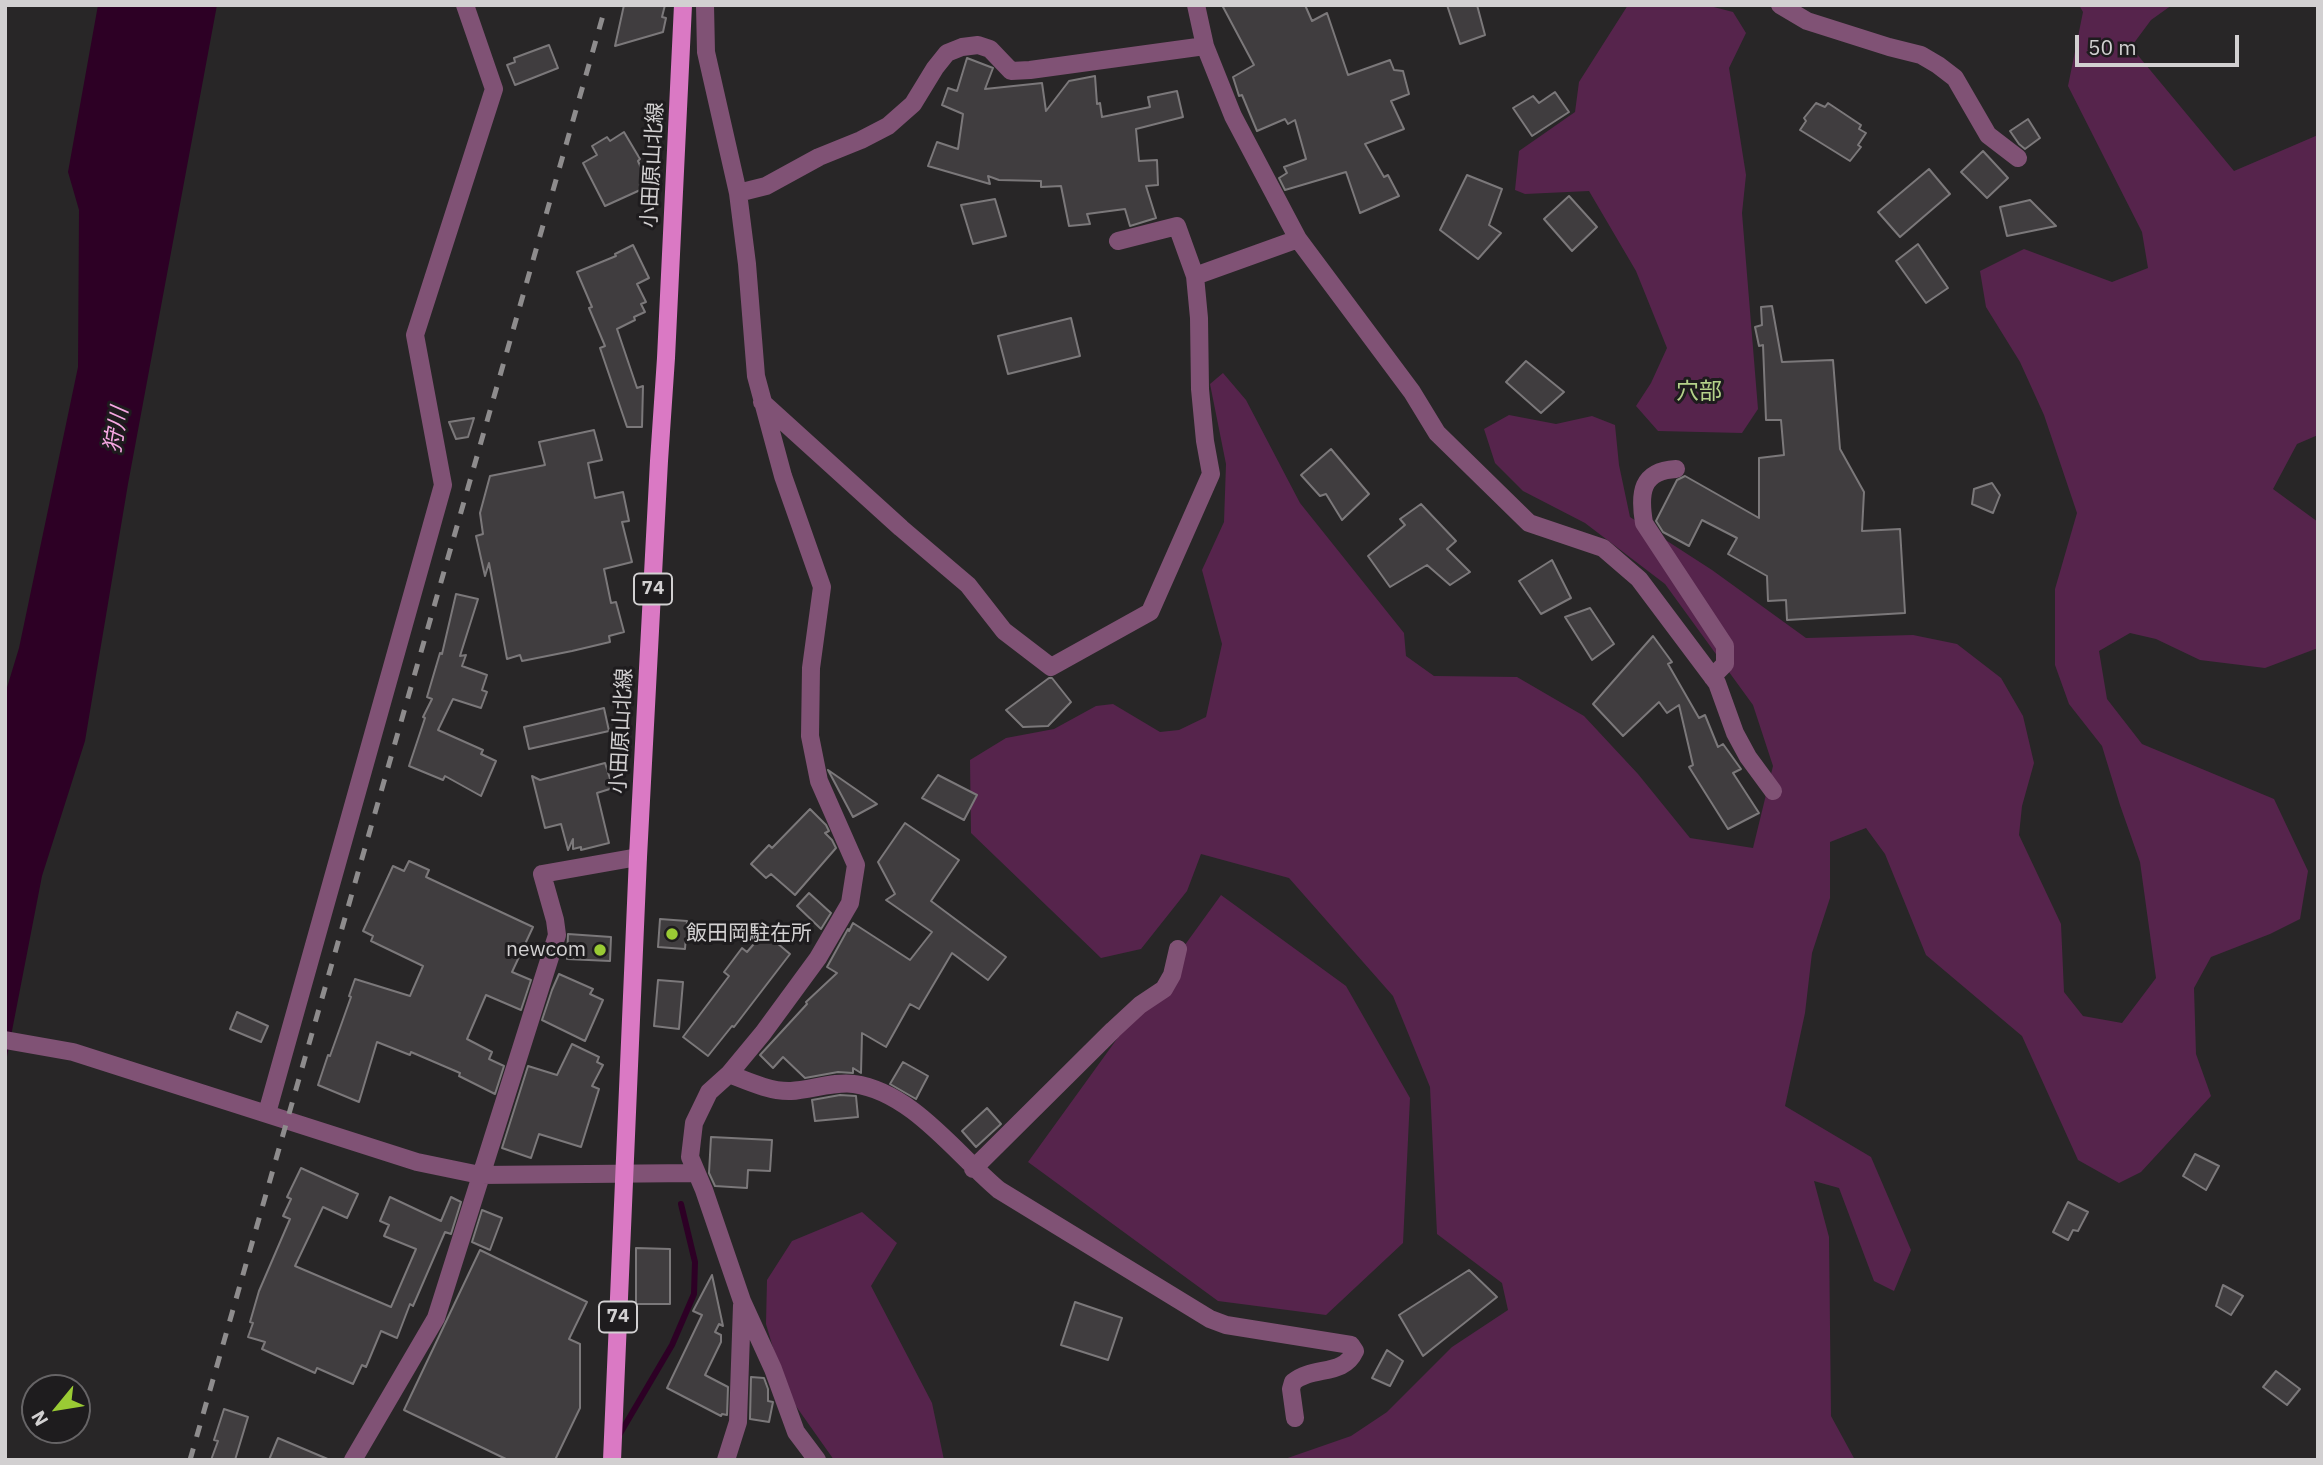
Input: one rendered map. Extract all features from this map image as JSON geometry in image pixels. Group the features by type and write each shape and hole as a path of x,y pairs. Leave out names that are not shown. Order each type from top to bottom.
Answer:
{"main road":[{"name":"小田原山北線","path":"612,1460 638,857 683,5"}],"street":[{"path":"267,1112 443,485 415,335 494,89 465,5"},
{"path":"705,5 706,52 738,193 756,376 761,401 783,476 822,587 811,668 810,736 819,781 856,865 850,903 818,958 763,1033 729,1074 709,1092 694,1123 690,1157 742,1301 773,1369 796,1432 817,1460"},
{"path":"1196,5 1205,46 1233,116 1298,239 1412,392 1437,433 1530,523 1603,548 1639,579 1712,677 1748,757 1773,791"},
{"path":"1780,5 1807,21 1921,55 1938,65 1955,78 1988,135 2018,158"},
{"path":"738,193 766,186 819,157 861,140 888,125 913,104 934,68 947,52 962,47 978,45 990,49 1011,71 1205,46"},
{"path":"761,401 968,585 1004,631 1051,667 1150,612 1211,474 1200,389 1199,318 1195,276 1177,226 1118,241"},
{"path":"1195,276 1298,239"},
{"path":"1676,469 1660,470 1646,481 1641,502 1644,523 1725,646 1725,664 1712,677"},
{"path":"353,1460 436,1318 557,935 542,874 638,857"},
{"path":"973,1169 1122,1021 1164,989 1172,975 1178,949"},
{"path":"5,1040 73,1052 267,1112 416,1162 480,1175 695,1173"},
{"path":"729,1074 751,1083 788,1091 853,1083 878,1091 909,1107 973,1169 999,1190 1210,1319 1226,1325 1351,1345 1355,1351 1352,1359 1344,1365 1303,1373 1293,1381 1296,1418"},
{"path":"726,1460 738,1422 742,1301"}],"shaded area":[{"path":"1628,5 1706,5 1733,12 1746,33 1729,68 1746,175 1742,213 1758,409 1742,433 1658,431 1636,406 1651,383 1667,348 1636,271 1589,191 1525,194 1515,190 1519,151 1575,112 1579,82"},
{"path":"2079,5 2172,5 2151,20 2131,47 2234,171 2318,135 2318,435 2297,444 2273,489 2318,522 2318,648 2265,668 2200,660 2156,639 2130,633 2099,651 2107,699 2142,744 2274,799 2308,871 2300,919 2211,957 2194,988 2196,1054 2211,1096 2141,1172 2119,1183 2078,1160 2022,1036 1926,955 1885,854 1866,828 1830,842 1830,898 1812,953 1805,1013 1785,1106 1871,1157 1911,1250 1894,1291 1874,1281 1839,1188 1814,1181 1829,1237 1831,1416 1855,1460 1282,1460 1351,1436 1387,1412 1452,1347 1508,1310 1502,1283 1437,1234 1430,1087 1393,996 1289,878 1201,854 1187,891 1141,949 1101,958 971,833 970,760 1006,738 1054,729 1096,706 1113,704 1160,732 1179,730 1206,717 1222,644 1202,570 1224,522 1226,464 1210,384 1223,373 1246,400 1300,503 1404,633 1406,656 1434,676 1517,677 1584,716 1638,774 1690,838 1753,848 1773,766 1753,705 1665,584 1585,523 1523,491 1495,463 1484,429 1509,415 1556,424 1592,416 1615,425 1619,465 1630,517 1712,570 1806,638 1913,635 1957,644 2001,678 2023,716 2034,763 2022,806 2019,835 2061,924 2064,992 2083,1016 2122,1023 2156,978 2140,862 2102,746 2069,704 2055,665 2055,589 2077,513 2044,415 2020,362 1986,307 1980,271 2024,249 2112,282 2148,268 2142,232 2068,86 2083,12"},
{"path":"1221,895 1346,986 1410,1098 1403,1243 1326,1315 1218,1301 1028,1162"},
{"path":"862,1212 897,1243 871,1286 932,1403 944,1460 834,1460 786,1392 766,1324 767,1280 792,1241"}],"water":[{"name":"狩川","path":"98,5 217,5 128,484 85,741 42,876 5,1067 5,694 19,648 78,367 79,210 68,172"}],"building":[{"path":"624,5 665,5 662,17 666,18 663,32 615,46"},
{"path":"1222,5 1305,5 1312,21 1327,13 1348,75 1390,60 1394,70 1403,71 1409,94 1391,101 1404,129 1365,144 1384,177 1388,175 1399,196 1360,213 1346,172 1285,190 1279,178 1287,173 1284,167 1306,159 1295,120 1288,124 1285,119 1257,131 1242,95 1239,96 1233,77 1254,65"},
{"path":"1447,5 1477,5 1485,35 1460,44"},
{"path":"549,45 558,68 515,85 507,65 515,62 514,58"},
{"path":"967,58 993,68 985,89 1042,83 1046,111 1069,81 1095,76 1097,104 1100,103 1102,117 1150,107 1148,97 1177,91 1183,117 1136,129 1139,161 1157,160 1158,185 1146,186 1156,218 1130,226 1125,209 1087,214 1090,224 1069,226 1061,186 1041,187 1041,181 999,180 988,176 990,184 928,166 937,142 958,149 963,114 942,105 948,88 957,91"},
{"path":"1555,92 1569,112 1532,136 1513,108 1533,96 1539,103"},
{"path":"1816,103 1825,107 1828,103 1861,125 1859,129 1866,133 1858,145 1861,147 1850,161 1800,130 1806,121 1804,118"},
{"path":"2028,119 2040,138 2025,149 2010,131"},
{"path":"624,132 640,159 638,161 649,186 605,206 583,163 597,155 592,146 607,137 610,141"},
{"path":"1983,151 2008,178 1987,198 1961,172"},
{"path":"1929,169 1950,194 1900,237 1878,212"},
{"path":"1467,175 1502,189 1489,225 1501,233 1478,259 1440,230"},
{"path":"1569,196 1597,227 1572,251 1544,219"},
{"path":"995,199 1006,236 973,244 961,205"},
{"path":"2030,200 2056,226 2007,236 2000,207"},
{"path":"1918,244 1948,288 1926,303 1896,261"},
{"path":"633,245 649,278 637,284 646,302 641,304 645,312 617,329 637,388 643,386 642,427 627,427 600,348 605,346 577,272 616,256 615,254"},
{"path":"1772,306 1782,362 1833,360 1840,449 1864,492 1862,531 1900,529 1905,613 1787,620 1786,600 1768,601 1767,576 1728,554 1737,538 1702,520 1689,546 1663,532 1656,521 1677,480 1685,476 1759,518 1759,458 1784,455 1781,420 1766,420 1763,345 1759,346 1755,327 1762,325 1761,307"},
{"path":"1071,318 1080,356 1008,374 998,336"},
{"path":"1526,361 1564,392 1541,413 1506,382"},
{"path":"474,418 468,437 456,439 449,422"},
{"path":"594,430 602,460 588,463 595,498 623,492 629,521 622,522 632,562 604,569 611,603 616,602 624,632 609,636 610,642 572,651 522,661 520,655 507,659 489,563 485,576 476,536 483,534 480,513 490,476 545,465 539,442"},
{"path":"1331,449 1369,494 1342,520 1326,494 1320,496 1301,475"},
{"path":"1992,483 2000,495 1993,513 1972,504 1974,489"},
{"path":"1421,504 1456,541 1447,549 1470,572 1450,585 1427,565 1390,587 1368,556 1405,525 1400,519"},
{"path":"1552,560 1571,598 1541,614 1519,581"},
{"path":"456,594 478,599 460,656 466,655 462,666 487,675 482,690 487,692 481,708 453,699 438,730 483,750 481,754 496,761 481,796 445,776 443,780 409,766 425,718 423,717 432,699 427,697 440,653 442,654"},
{"path":"1590,608 1614,644 1592,660 1565,617"},
{"path":"1653,636 1672,662 1668,664 1699,718 1705,715 1718,747 1723,744 1741,769 1733,773 1759,813 1728,829 1689,767 1693,765 1679,705 1667,713 1659,702 1623,736 1593,704"},
{"path":"1052,678 1071,702 1048,726 1023,727 1006,710"},
{"path":"604,708 609,731 529,749 524,727"},
{"path":"605,763 613,788 597,793 609,843 581,850 581,847 573,849 573,839 568,850 561,824 545,828 532,776 540,780"},
{"path":"828,770 877,804 853,817"},
{"path":"938,775 977,795 964,820 922,798"},
{"path":"810,809 826,825 829,831 825,833 836,848 795,895 771,874 766,878 751,864 769,845 772,848"},
{"path":"905,823 959,860 931,901 1006,957 988,980 952,953 919,1009 910,1004 886,1047 862,1033 861,1073 853,1068 853,1073 838,1072 805,1078 783,1057 773,1068 760,1055 806,1002 837,973 827,967 853,923 910,960 932,932 886,900 895,894 878,862"},
{"path":"409,861 429,870 426,877 533,927 512,972 531,980 521,1010 486,995 467,1039 492,1052 489,1059 504,1066 495,1094 459,1076 460,1073 411,1052 410,1055 377,1042 359,1102 318,1085 351,997 349,996 355,979 410,996 423,966 371,941 373,936 363,931 393,866 404,871"},
{"path":"809,893 831,913 821,929 797,906"},
{"name":"飯田岡駐在所","path":"660,919 687,921 685,949 658,947"},
{"path":"764,932 790,954 708,1056 683,1037 729,976 724,972 742,948 747,952"},
{"path":"568,934 611,937 610,961 567,959"},
{"path":"559,974 593,989 590,994 603,1000 585,1041 542,1020"},
{"path":"658,980 683,982 679,1029 654,1026"},
{"path":"237,1012 268,1026 261,1042 230,1029"},
{"path":"572,1044 599,1057 597,1062 603,1065 592,1086 599,1089 581,1147 539,1134 531,1158 502,1148 528,1066 557,1075"},
{"path":"903,1062 928,1076 916,1099 890,1084"},
{"path":"840,1095 856,1096 858,1117 815,1121 812,1100"},
{"path":"987,1108 1001,1124 976,1147 962,1131"},
{"path":"711,1137 772,1140 770,1171 748,1170 747,1188 715,1186 709,1173"},
{"path":"2195,1154 2219,1166 2206,1190 2183,1176"},
{"path":"301,1168 358,1194 347,1218 323,1207 295,1266 391,1307 416,1249 384,1236 389,1225 380,1221 390,1197 441,1221 451,1197 461,1202 451,1234 445,1232 413,1306 410,1304 397,1338 381,1331 366,1367 362,1365 353,1384 317,1368 315,1373 262,1349 265,1342 248,1337 259,1291 290,1219 283,1216 291,1199 287,1197"},
{"path":"2068,1202 2088,1212 2078,1231 2073,1230 2068,1240 2053,1232"},
{"path":"482,1210 502,1218 490,1250 472,1242"},
{"path":"636,1248 670,1249 670,1304 636,1304"},
{"path":"480,1250 587,1302 569,1339 580,1344 580,1408 555,1460 508,1460 404,1410"},
{"path":"1469,1270 1497,1297 1423,1356 1399,1315"},
{"path":"712,1275 723,1326 719,1324 715,1332 721,1335 721,1342 705,1375 728,1387 727,1415 721,1416 667,1388 702,1315 693,1311"},
{"path":"2223,1285 2243,1296 2231,1315 2216,1306"},
{"path":"1075,1302 1122,1318 1108,1360 1061,1345"},
{"path":"1387,1350 1403,1361 1390,1386 1372,1378"},
{"path":"2276,1371 2300,1389 2287,1405 2263,1387"},
{"path":"751,1377 764,1378 768,1401 773,1402 769,1422 750,1419"},
{"path":"224,1409 248,1417 235,1460 211,1460 218,1441 214,1440"},
{"path":"278,1438 330,1460 269,1460"}],"waterway":[{"path":"618,1437 672,1345 694,1294 695,1262 681,1204"}],"railway":[{"path":"190,1460 606,5"}],"place":[{"name":"飯田岡駐在所","path":"672,934"},
{"name":"newcom","path":"600,950"}],"district":[{"name":"穴部","path":"1699,392"}]}
